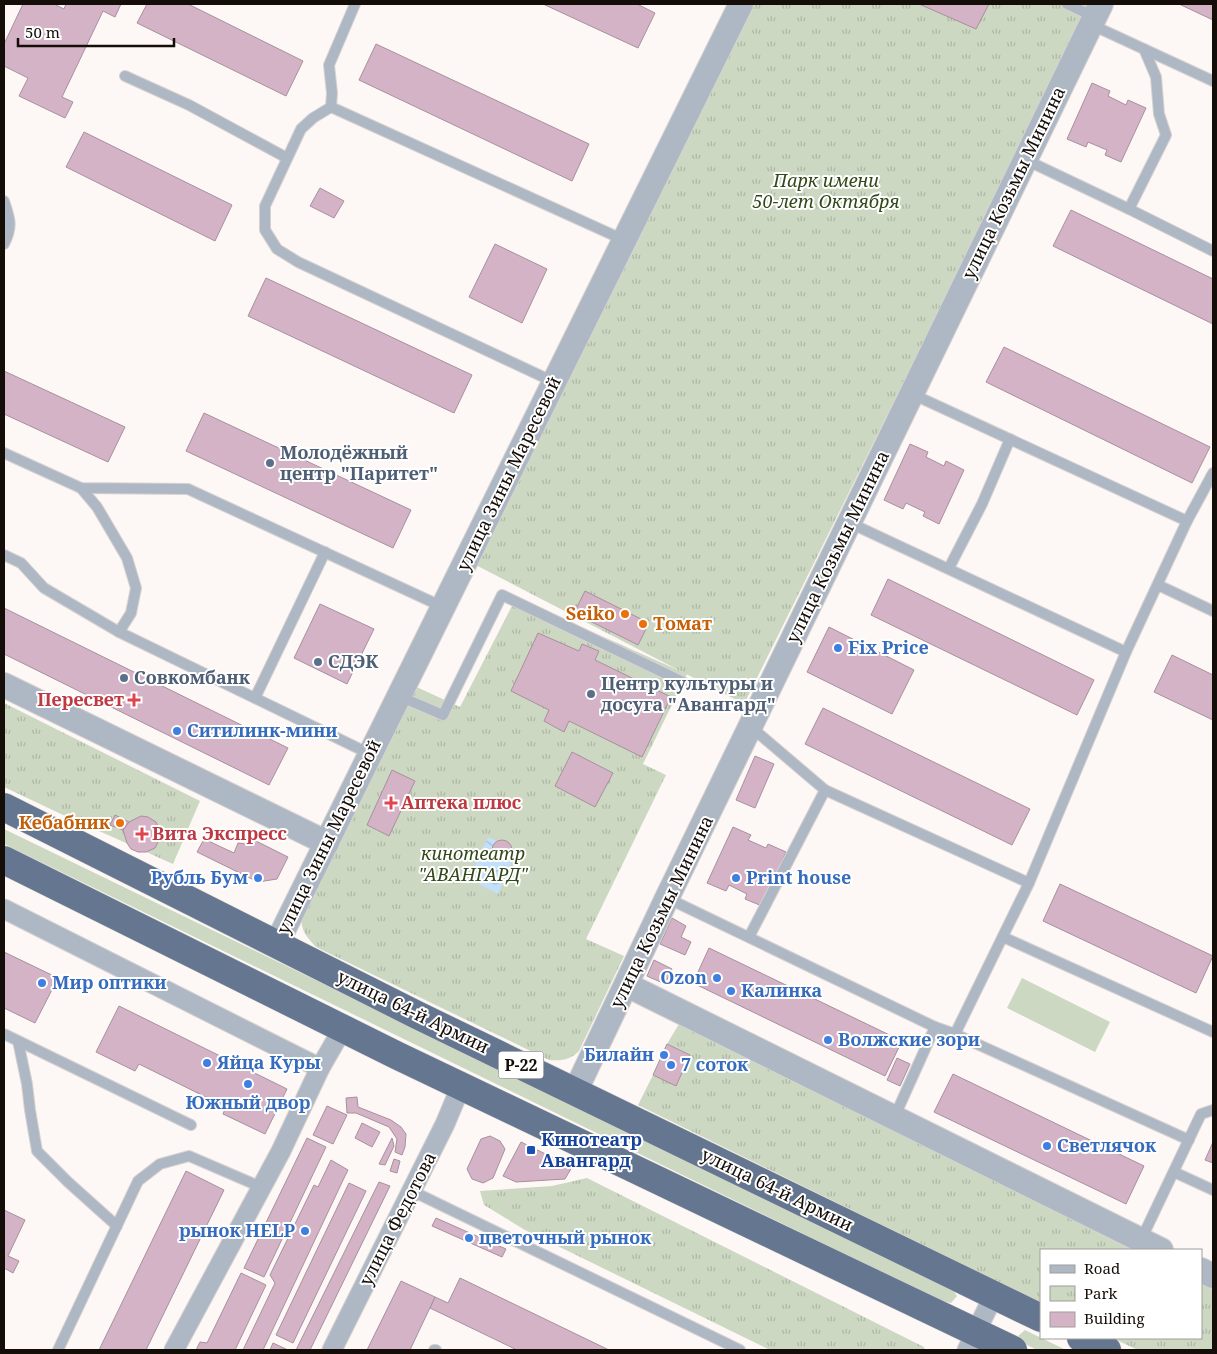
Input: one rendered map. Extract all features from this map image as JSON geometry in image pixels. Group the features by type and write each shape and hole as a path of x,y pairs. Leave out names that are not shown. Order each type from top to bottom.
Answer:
{"highway":[{"name":"улица 64-й Армии","path":"4,807 276,945 1040,1318"},
{"name":"Р-22","path":"4,860 972,1341 1013,1350"},
{"path":"1083,1339 1107,1350"}],"street":[{"name":"улица Зины Маресевой","path":"276,945 741,4"},
{"name":"улица Козьмы Минина","path":"575,1092 667,898 1096,15"},
{"path":"4,685 326,843"},
{"path":"4,909 320,1068"},
{"path":"627,985 1151,1245"},
{"path":"174,1350 281,1151 320,1068 343,1028"},
{"name":"улица Федотова","path":"332,1350 445,1124 461,1086"},
{"path":"972,1341 994,1295"}],"lane":[{"path":"331,107 332,93 329,65 355,4"},
{"path":"1067,4 1096,15 1144,49 1213,81"},
{"path":"1129,209 1166,134 1159,114 1156,77 1144,49"},
{"path":"125,76 189,105 287,158"},
{"path":"331,107 313,118 302,129 265,206 265,230 277,250 298,262 554,382"},
{"path":"331,107 624,240"},
{"path":"1026,160 1213,251"},
{"path":"4,201 11,221 8,237 4,244"},
{"path":"912,394 1187,521"},
{"path":"949,568 982,504 1010,440"},
{"path":"4,453 81,488 188,489 443,607"},
{"path":"955,1034 1029,883 1126,652 1187,521 1213,473"},
{"path":"81,488 97,507 127,558 136,588 131,613 119,632"},
{"path":"850,523 1126,652"},
{"path":"255,698 325,552"},
{"path":"4,555 21,563 44,588 119,632 370,754"},
{"path":"1158,585 1213,611"},
{"path":"399,696 443,715 502,595 683,682"},
{"path":"751,727 825,790 1029,883"},
{"path":"749,937 825,790"},
{"path":"667,898 936,1027 1189,1140"},
{"path":"1003,937 1213,1032"},
{"path":"894,1118 936,1027"},
{"path":"4,1034 191,1125"},
{"path":"18,1041 28,1084 37,1151 117,1226"},
{"path":"1151,1245 1174,1172 1202,1114 1213,1110"},
{"path":"58,1350 138,1181 160,1164 189,1156 261,1187"},
{"path":"1174,1172 1213,1190"},
{"path":"412,1191 740,1350"}],"green space":[{"name":"Парк имени 50-лет Октября","path":"746,4 1091,4 744,704 470,562"},
{"name":"кинотеатр \"АВАНГАРД\"","path":"516,598 687,674 643,764 666,775 586,939 624,956 579,1051 569,1058 562,1060 549,1060 316,947 306,935 302,923 301,912 410,684 460,707"},
{"path":"4,703 200,801 173,864 4,787"},
{"path":"4,829 952,1289 957,1296 951,1303 941,1301 4,844"},
{"path":"1022,978 1110,1022 1095,1052 1007,1008"},
{"path":"679,1024 1132,1249 1040,1249 1040,1303 638,1105 653,1075 676,1085 690,1055 667,1044"},
{"path":"587,1178 924,1347 925,1350 770,1350 525,1230 484,1205 480,1191 552,1186"},
{"path":"1202,1284 1213,1290 1213,1350 1138,1350 1114,1339 1202,1339"},
{"path":"1025,1330 1040,1339 1066,1350 1037,1350 1021,1342 1018,1336"}],"water":[{"path":"488,837 516,851 498,894 469,879"}],"building":[{"path":"23,4 54,4 64,9 66,4 121,4 115,17 103,11 62,97 73,102 65,118 19,96 28,78 4,66 4,44"},
{"path":"147,4 188,4 303,61 286,96 137,23"},
{"path":"543,4 637,4 655,13 638,48"},
{"path":"919,4 989,4 976,29"},
{"path":"1179,4 1213,4 1213,20"},
{"path":"376,44 589,144 572,181 359,80"},
{"path":"1092,83 1110,91 1108,96 1126,105 1128,100 1146,108 1121,162 1105,155 1107,150 1088,142 1086,147 1067,139"},
{"path":"84,132 232,205 215,241 66,167"},
{"path":"320,188 344,201 334,218 310,206"},
{"path":"1071,210 1213,279 1213,324 1053,246"},
{"path":"495,244 547,269 522,323 469,297"},
{"path":"266,278 472,375 454,413 248,316"},
{"path":"1004,347 1210,447 1192,483 986,382"},
{"path":"4,371 125,427 108,462 4,414"},
{"path":"204,413 411,510 393,548 186,451"},
{"path":"910,444 928,452 926,457 944,466 946,461 964,470 939,524 923,516 925,512 906,503 903,509 884,500"},
{"path":"888,579 1094,680 1077,715 871,615"},
{"path":"585,591 649,623 638,645 574,613"},
{"path":"320,604 374,629 347,684 294,658"},
{"path":"4,608 288,748 269,785 4,654"},
{"path":"829,627 914,670 892,714 807,672"},
{"name":"Центр культуры и досуга \"Авангард\"","path":"538,633 579,651 582,644 599,651 595,660 671,697 642,757 569,721 564,732 544,721 549,710 511,691"},
{"path":"1172,655 1213,675 1213,720 1154,692"},
{"path":"823,708 1030,809 1012,845 805,744"},
{"path":"572,752 613,773 595,807 555,786"},
{"path":"755,756 774,764 755,808 736,800"},
{"name":"Аптека плюс","path":"392,770 415,781 389,836 367,825"},
{"name":"Кебабник","path":"115,815 129,822 123,830 110,825"},
{"name":"Вита Экспресс","path":"141,816 148,817 156,822 160,831 160,838 155,848 146,852 138,852 131,849 123,830 129,822"},
{"path":"733,827 751,835 748,840 766,848 768,844 786,852 762,906 745,899 747,894 729,885 726,891 707,883"},
{"path":"204,839 234,853 238,843 247,844 254,840 288,857 277,879 258,882 197,852"},
{"path":"502,840 509,843 512,850 509,857 502,860 495,857 492,850 495,843"},
{"path":"1060,884 1213,956 1196,993 1043,921"},
{"path":"672,918 686,926 681,937 691,942 685,955 660,944"},
{"path":"709,948 902,1041 885,1076 693,983"},
{"path":"4,952 58,978 35,1023 4,1008"},
{"path":"654,960 672,969 665,984 647,976"},
{"path":"119,1006 287,1089 265,1134 223,1114 226,1107 139,1064 135,1071 96,1052"},
{"name":"7 соток","path":"667,1044 690,1055 676,1086 653,1075"},
{"path":"897,1058 910,1064 900,1086 887,1080"},
{"path":"953,1074 1144,1166 1126,1204 934,1112"},
{"path":"357,1097 358,1107 391,1120 401,1127 406,1134 402,1155 395,1152 397,1139 389,1127 356,1113 347,1113 346,1098"},
{"path":"327,1106 347,1115 333,1144 313,1135"},
{"path":"362,1123 380,1132 372,1147 355,1138"},
{"path":"490,1136 500,1141 505,1149 493,1178 483,1183 472,1179 467,1169 481,1139"},
{"path":"307,1138 326,1147 264,1277 244,1268"},
{"path":"392,1138 394,1146 385,1165 379,1164"},
{"path":"521,1142 572,1167 565,1179 516,1182 503,1176"},
{"path":"1213,1142 1213,1163 1205,1160"},
{"path":"394,1159 400,1161 397,1173 390,1171"},
{"name":"рынок HELP","path":"331,1160 348,1170 263,1350 243,1350 275,1283 270,1275 314,1185 318,1187"},
{"path":"186,1171 224,1190 146,1350 99,1350"},
{"path":"379,1182 390,1186 310,1350 296,1350"},
{"path":"349,1183 366,1191 293,1343 276,1335"},
{"path":"4,1210 25,1220 8,1256 19,1261 13,1273 4,1268"},
{"name":"цветочный рынок","path":"436,1218 506,1249 502,1257 432,1226"},
{"path":"241,1273 266,1285 235,1350 196,1350 200,1342 207,1343"},
{"path":"460,1278 609,1350 517,1350 430,1308 435,1297 448,1303"},
{"path":"401,1281 435,1297 410,1350 367,1350"},
{"path":"273,1343 288,1350 270,1350"}],"place":[{"name":"Молодёжный центр \"Паритет\"","path":"270,463"},
{"name":"Seiko","path":"625,614"},
{"name":"Томат","path":"643,624"},
{"name":"Fix Price","path":"838,648"},
{"name":"СДЭК","path":"318,662"},
{"name":"Совкомбанк","path":"124,678"},
{"name":"Центр культуры и досуга \"Авангард\"","path":"591,694"},
{"name":"Пересвет","path":"134,700"},
{"name":"Ситилинк-мини","path":"177,731"},
{"name":"Аптека плюс","path":"391,803"},
{"name":"Кебабник","path":"120,823"},
{"name":"Вита Экспресс","path":"142,834"},
{"name":"Рубль Бум","path":"258,878"},
{"name":"Print house","path":"736,878"},
{"name":"Ozon","path":"717,978"},
{"name":"Мир оптики","path":"42,983"},
{"name":"Калинка","path":"731,991"},
{"name":"Волжские зори","path":"828,1040"},
{"name":"Билайн","path":"664,1055"},
{"name":"Яйца Куры","path":"207,1063"},
{"name":"7 соток","path":"671,1065"},
{"name":"Южный двор","path":"248,1084"},
{"name":"Светлячок","path":"1047,1146"},
{"name":"Кинотеатр Авангард","path":"531,1150"},
{"name":"рынок HELP","path":"305,1231"},
{"name":"цветочный рынок","path":"469,1238"}]}
